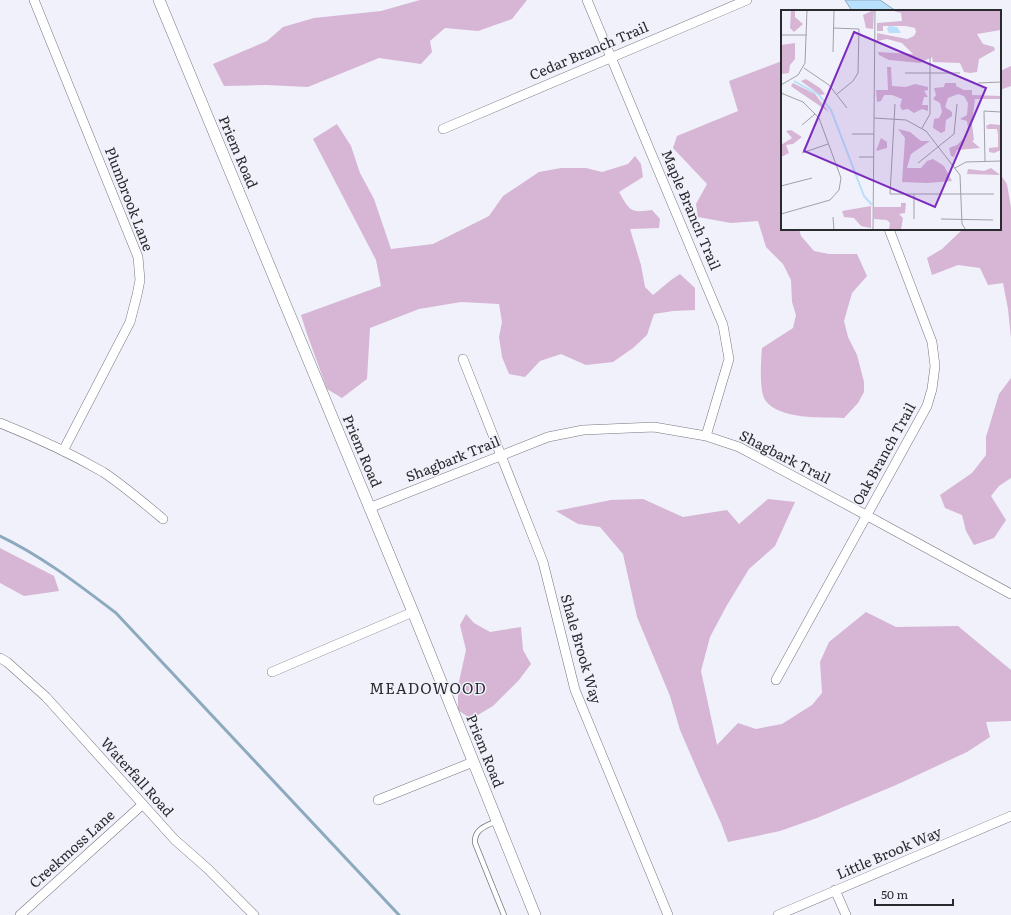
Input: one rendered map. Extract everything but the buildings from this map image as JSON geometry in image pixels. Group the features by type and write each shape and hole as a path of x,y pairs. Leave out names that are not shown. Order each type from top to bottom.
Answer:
{"street":[{"name":"Plumbrook Lane","path":"34,0 135,249 139,264 140,280 130,322 63,451"},
{"name":"Priem Road","path":"159,0 413,612 535,915"},
{"name":"Maple Branch Trail","path":"587,0 723,325 729,359 706,436"},
{"name":"Cedar Branch Trail","path":"443,129 746,0"},
{"name":"Oak Branch Trail","path":"776,680 927,406 932,389 935,366 932,342 889,230"},
{"name":"Shale Brook Way","path":"463,359 542,562 575,690 668,915"},
{"path":"0,423 63,451 103,473 138,498 163,519"},
{"name":"Shagbark Trail","path":"369,508 548,437 583,430 654,427 706,436 739,447 1011,594"},
{"path":"272,672 413,612"},
{"name":"Waterfall Road","path":"0,658 7,662 46,697 175,840 208,869 254,915"},
{"path":"378,800 473,762"},
{"name":"Creekmoss Lane","path":"20,915 143,804"},
{"name":"Little Brook Way","path":"778,915 1011,816"},
{"path":"835,890 846,915"}],"lane":[{"path":"497,821 477,833 475,843 504,915"}],"shaded area":[{"path":"420,0 527,0 512,19 478,31 445,28 430,41 432,52 421,64 379,58 308,87 266,85 224,86 213,64 267,41 283,27 314,18 381,11"},
{"path":"781,61 781,230 799,230 801,236 814,251 829,254 857,254 867,276 852,293 844,321 848,337 857,355 864,382 864,392 858,403 844,418 813,417 790,414 780,411 765,400 761,382 762,348 793,328 796,315 792,302 791,280 783,264 766,247 758,221 731,223 698,217 696,204 707,184 673,148 677,136 738,111 729,81"},
{"path":"1011,66 1011,86 1001,90 1001,71"},
{"path":"337,124 351,146 360,173 374,199 391,249 433,244 489,216 503,196 539,172 561,168 586,168 602,172 628,164 635,156 641,164 643,177 619,192 628,207 631,209 635,211 652,210 660,219 659,228 630,229 641,265 645,287 653,295 680,274 695,288 695,310 654,314 647,335 633,348 613,362 586,365 561,354 540,361 525,377 509,374 502,357 499,337 502,322 499,304 461,302 419,309 370,328 367,379 342,398 327,389 301,315 381,286 376,260 313,139"},
{"path":"1001,175 1007,184 1011,208 1011,338 1008,309 1003,283 988,285 980,268 958,265 932,275 927,258 942,249 962,230 1001,230"},
{"path":"1011,378 1011,478 999,486 991,496 1006,520 994,538 974,545 966,531 962,515 945,508 940,495 972,473 986,455 986,437 999,394"},
{"path":"643,499 683,517 727,510 739,524 768,499 795,502 775,546 749,569 710,637 701,671 717,745 738,723 756,729 782,724 812,705 822,693 820,662 829,642 866,612 896,627 958,626 1011,670 1011,721 986,722 990,737 967,752 896,785 817,818 780,831 728,842 680,730 670,696 637,617 623,554 600,527 578,524 556,511 611,500"},
{"path":"0,548 54,576 59,591 24,596 0,583"},
{"path":"466,614 474,623 490,632 521,627 523,650 531,664 519,680 493,706 471,719 458,710 458,686 466,650 460,625"}],"water":[{"path":"845,0 880,0 895,10 851,10"}],"waterway":[{"path":"0,536 45,562 116,613 399,915"}],"district":[{"name":"MEADOWOOD","path":"428,689"}]}
